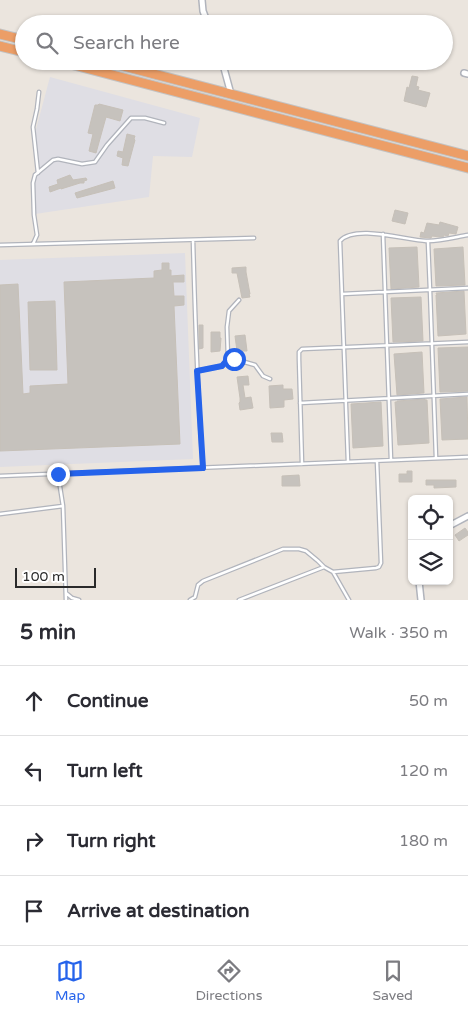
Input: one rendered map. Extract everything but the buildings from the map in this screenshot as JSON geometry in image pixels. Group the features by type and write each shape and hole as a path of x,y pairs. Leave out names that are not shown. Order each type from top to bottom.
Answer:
{"highway":[{"path":"0,34 15,38"},
{"path":"0,46 15,50"},
{"path":"93,70 468,168"},
{"path":"139,70 468,156"}],"street":[{"path":"202,0 205,15"},
{"path":"225,70 232,94"},
{"path":"453,524 468,516"},
{"path":"420,585 421,600"}],"lane":[{"path":"38,173 33,128 39,92"},
{"path":"34,244 37,235 34,215 33,183 35,175 53,160 58,159 82,164 95,162 131,118 145,118 164,123"},
{"path":"348,462 340,241 343,237 352,234 383,234 428,242 468,235"},
{"path":"383,234 391,460"},
{"path":"0,245 254,238"},
{"path":"193,239 197,371 203,468"},
{"path":"428,242 436,458"},
{"path":"342,294 468,288"},
{"path":"197,371 222,366 228,359 227,327 229,311 239,300"},
{"path":"302,464 300,352 302,349 468,342"},
{"path":"228,359 255,364 263,376 270,379"},
{"path":"300,404 468,394"},
{"path":"0,476 468,457"},
{"path":"190,600 195,597 198,585 203,582 283,550 300,549 306,551 324,568 333,572 379,567 381,563 377,461"},
{"path":"58,474 63,506 66,600"},
{"path":"0,514 63,506"},
{"path":"239,600 324,568"},
{"path":"333,572 349,600"},
{"path":"65,592 72,598 79,600"}],"shaded area":[{"path":"50,77 200,118 192,157 153,156 149,197 35,214 35,133"},
{"path":"185,253 193,459 0,467 0,260"}],"route":[{"path":"58,474 203,468 197,371 216,368 222,366 228,359 234,359"}]}
